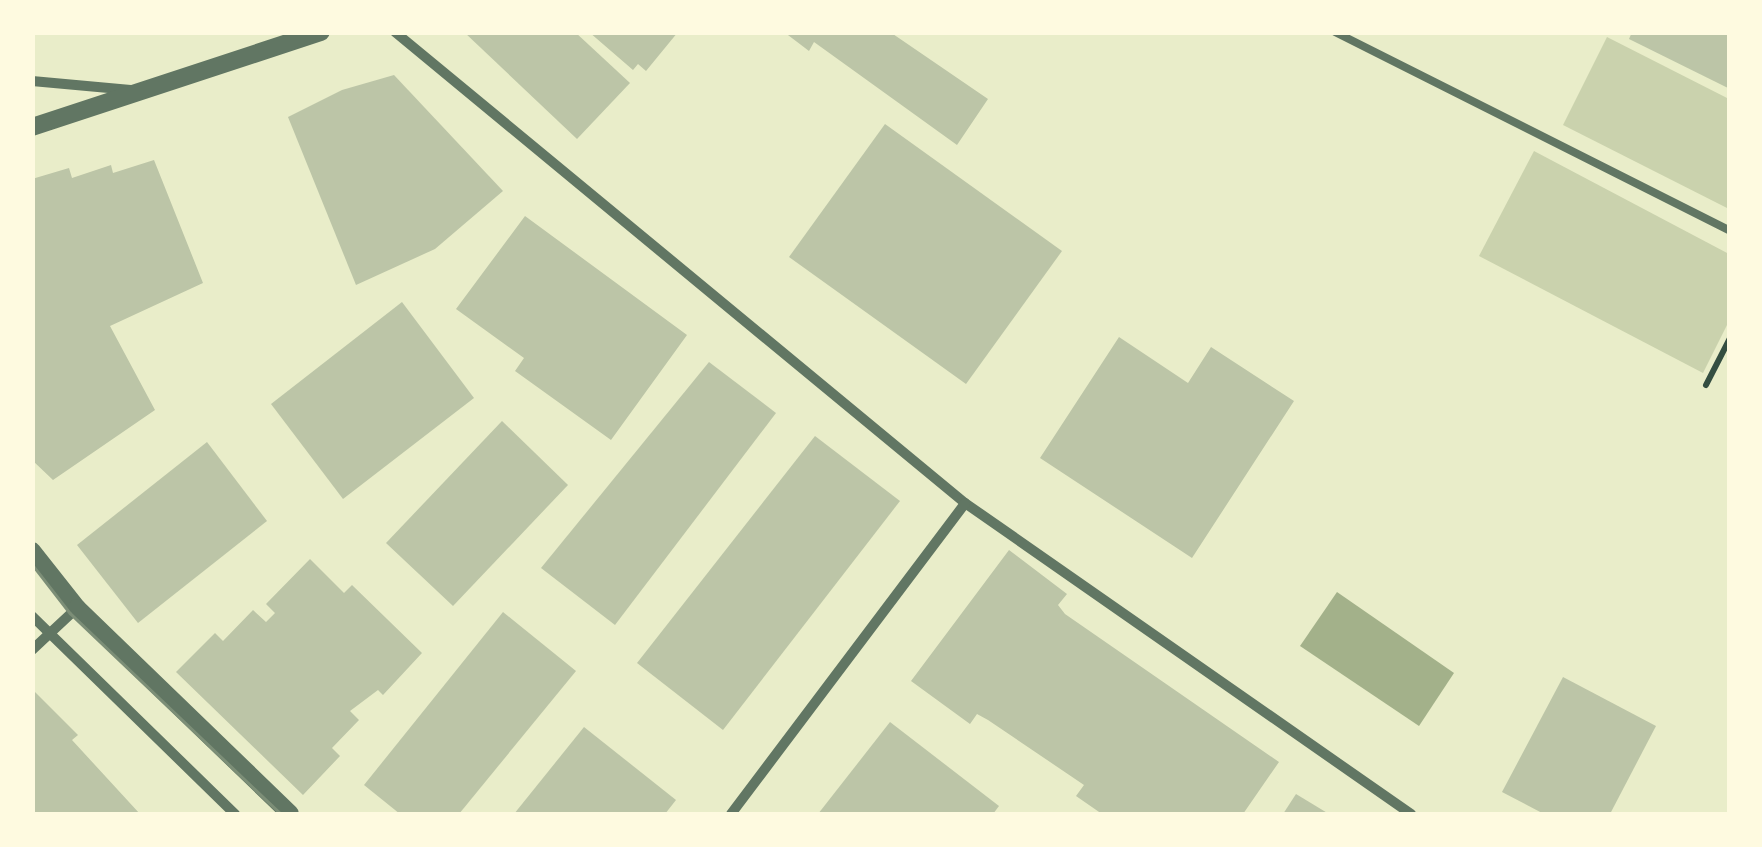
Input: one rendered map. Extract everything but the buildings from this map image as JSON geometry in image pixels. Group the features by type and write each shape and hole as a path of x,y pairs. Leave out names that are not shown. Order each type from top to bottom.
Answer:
{"street":[{"path":"32,127 321,32"},
{"path":"395,32 965,503 1411,814"},
{"path":"32,81 150,91"},
{"path":"731,814 965,503"},
{"path":"32,551 77,608 290,814"},
{"path":"32,650 77,608"},
{"path":"32,616 234,814"}],"lane":[{"path":"1336,32 1730,231"}],"path":[{"path":"1706,385 1730,338"}],"shaded area":[{"path":"1607,37 1729,99 1729,209 1563,125"},
{"path":"1534,151 1729,254 1729,321 1703,373 1479,256"},
{"path":"1337,592 1454,673 1419,726 1300,646"}],"tram line":[{"path":"32,564 70,613 281,814"}]}
